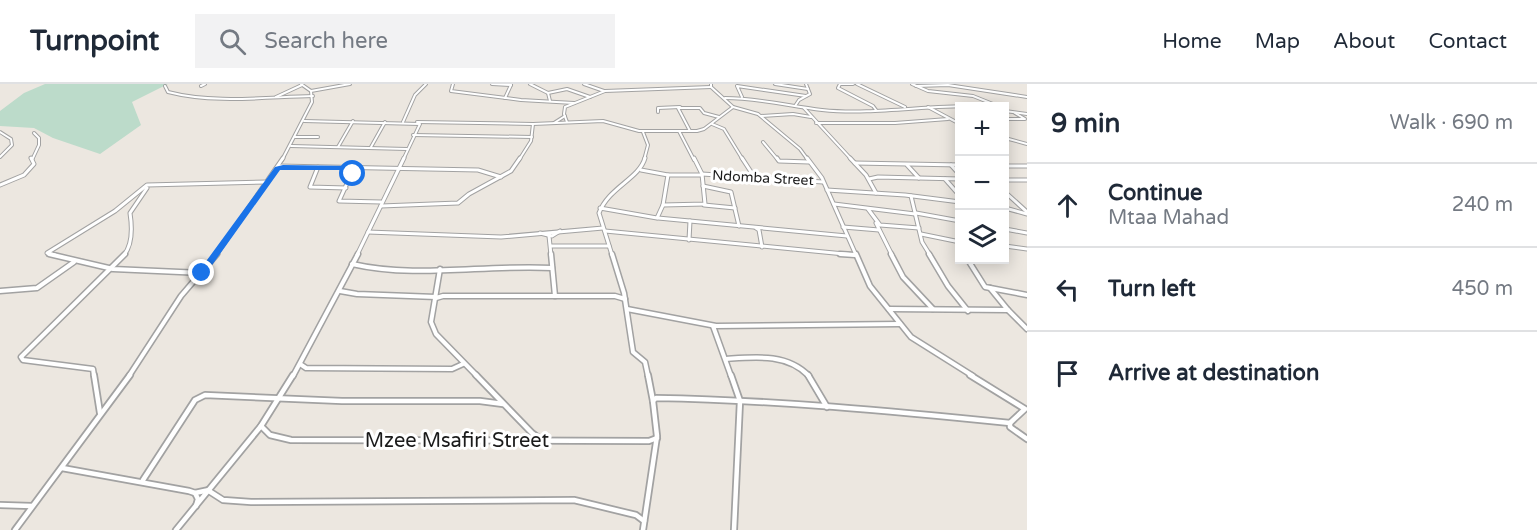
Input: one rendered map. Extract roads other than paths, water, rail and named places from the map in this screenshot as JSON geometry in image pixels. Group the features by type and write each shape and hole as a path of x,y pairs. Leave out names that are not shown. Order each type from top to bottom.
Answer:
{"street":[{"path":"201,86 205,84"},
{"path":"311,91 350,84"},
{"path":"403,122 415,94 426,84"},
{"path":"453,84 451,91 575,103"},
{"path":"492,84 511,85 505,98"},
{"path":"530,84 548,93 567,89 590,97"},
{"path":"584,84 605,91"},
{"path":"775,84 808,89"},
{"path":"795,105 810,94 806,84"},
{"path":"853,84 840,84 838,88 873,106 876,111"},
{"path":"857,84 906,108"},
{"path":"914,85 953,84 970,95 988,102"},
{"path":"15,530 127,379 181,296 202,273 280,167 304,121 313,96 311,91 302,85 275,98"},
{"path":"619,85 619,90"},
{"path":"914,85 928,91 970,95"},
{"path":"947,85 1027,97"},
{"path":"165,86 168,92 183,96 275,98 313,96"},
{"path":"567,122 565,107 605,91 711,86 733,107 752,111 760,116 792,140 824,182 870,286 916,342 1014,399 1026,409 1010,423 1000,423 903,412 740,401 659,397 653,401"},
{"path":"742,98 737,86 806,96"},
{"path":"991,91 993,87"},
{"path":"548,93 551,101"},
{"path":"724,98 742,98 822,110 876,111 925,106 955,106"},
{"path":"681,107 678,109 690,131"},
{"path":"304,121 533,124 603,121 643,132 690,131 702,130 733,107"},
{"path":"803,107 871,178 955,177"},
{"path":"930,107 955,122"},
{"path":"658,112 658,108 700,108 704,113 720,117"},
{"path":"1009,112 1027,114"},
{"path":"1009,119 1025,119 1015,112"},
{"path":"760,116 792,114 812,117"},
{"path":"554,123 565,116"},
{"path":"816,123 895,123 955,119"},
{"path":"338,147 353,121"},
{"path":"370,148 385,122"},
{"path":"176,530 261,426 280,399 369,234 406,148 420,123"},
{"path":"712,123 724,129 754,176"},
{"path":"354,168 339,201 341,203 457,204 468,194 511,171 532,137 533,124"},
{"path":"679,131 702,175 705,202 703,205"},
{"path":"0,132 11,139 12,145 0,157"},
{"path":"600,208 632,175 640,170 648,146 643,132"},
{"path":"0,185 22,176 32,168 34,164 31,158 40,142 34,134"},
{"path":"413,135 532,137"},
{"path":"295,137 318,137"},
{"path":"1009,139 1027,144"},
{"path":"763,141 779,161 810,162"},
{"path":"291,148 406,148"},
{"path":"857,164 955,165"},
{"path":"907,165 919,178"},
{"path":"951,165 955,170"},
{"path":"1009,166 1027,166"},
{"path":"280,167 478,170 501,177"},
{"path":"318,167 310,188 346,188"},
{"name":"Ndomba Street","path":"640,170 668,175 754,176 824,182"},
{"path":"659,217 668,175"},
{"path":"871,178 876,193"},
{"path":"944,178 955,190"},
{"path":"1009,180 1027,180"},
{"path":"202,273 68,262 47,253 115,211 147,185 268,182"},
{"path":"101,414 93,369 78,370 39,364 23,360 21,357 108,267 127,252 132,228 130,213 142,192 152,184"},
{"path":"703,186 731,192 739,226"},
{"path":"827,190 955,201"},
{"path":"911,196 920,234 932,261 968,311"},
{"path":"1009,196 1027,213"},
{"path":"833,204 955,220"},
{"path":"663,205 735,208"},
{"path":"600,208 665,219 847,236"},
{"path":"600,208 604,229 624,293 633,352 645,362 653,401 657,438 643,530"},
{"path":"867,209 903,277 924,302 936,311"},
{"path":"1009,209 1027,213"},
{"path":"689,240 690,221"},
{"path":"876,223 919,228"},
{"path":"843,227 879,230"},
{"path":"756,228 759,230 762,247"},
{"path":"369,234 501,237 561,230 604,229 689,240 855,255"},
{"path":"536,232 549,236 556,235 561,230"},
{"path":"1009,230 1027,233"},
{"path":"920,234 955,240"},
{"path":"549,236 555,296"},
{"path":"551,246 609,246"},
{"path":"1009,247 1027,249"},
{"path":"0,291 37,288 68,262"},
{"path":"970,264 981,284 1027,295"},
{"path":"352,266 378,270 521,266 552,268"},
{"path":"440,269 432,315 433,328 463,364 532,434 543,441"},
{"path":"990,288 992,293 1027,329"},
{"path":"339,291 436,298 443,296 615,296 625,299"},
{"path":"615,296 624,293"},
{"path":"888,308 936,311 1008,310"},
{"path":"627,309 712,325 900,324"},
{"path":"712,325 740,401 734,530"},
{"path":"726,359 775,358 786,361 808,375 827,407"},
{"path":"300,364 306,368"},
{"path":"295,372 306,368 452,369 463,364"},
{"path":"143,480 198,398 205,395 280,399 488,401 503,404"},
{"path":"488,401 495,396"},
{"path":"1000,423 1027,439"},
{"path":"1010,423 1014,430"},
{"name":"Mzee Msafiri Street","path":"261,426 264,431 273,436 291,440 651,441 657,438"},
{"path":"62,468 143,480 195,493 210,490"},
{"path":"57,475 71,470"},
{"path":"210,490 213,497 252,502 574,500 636,515 644,521"},
{"path":"195,493 198,499 196,507"},
{"path":"0,505 33,506"},
{"path":"636,515 646,510"}]}
